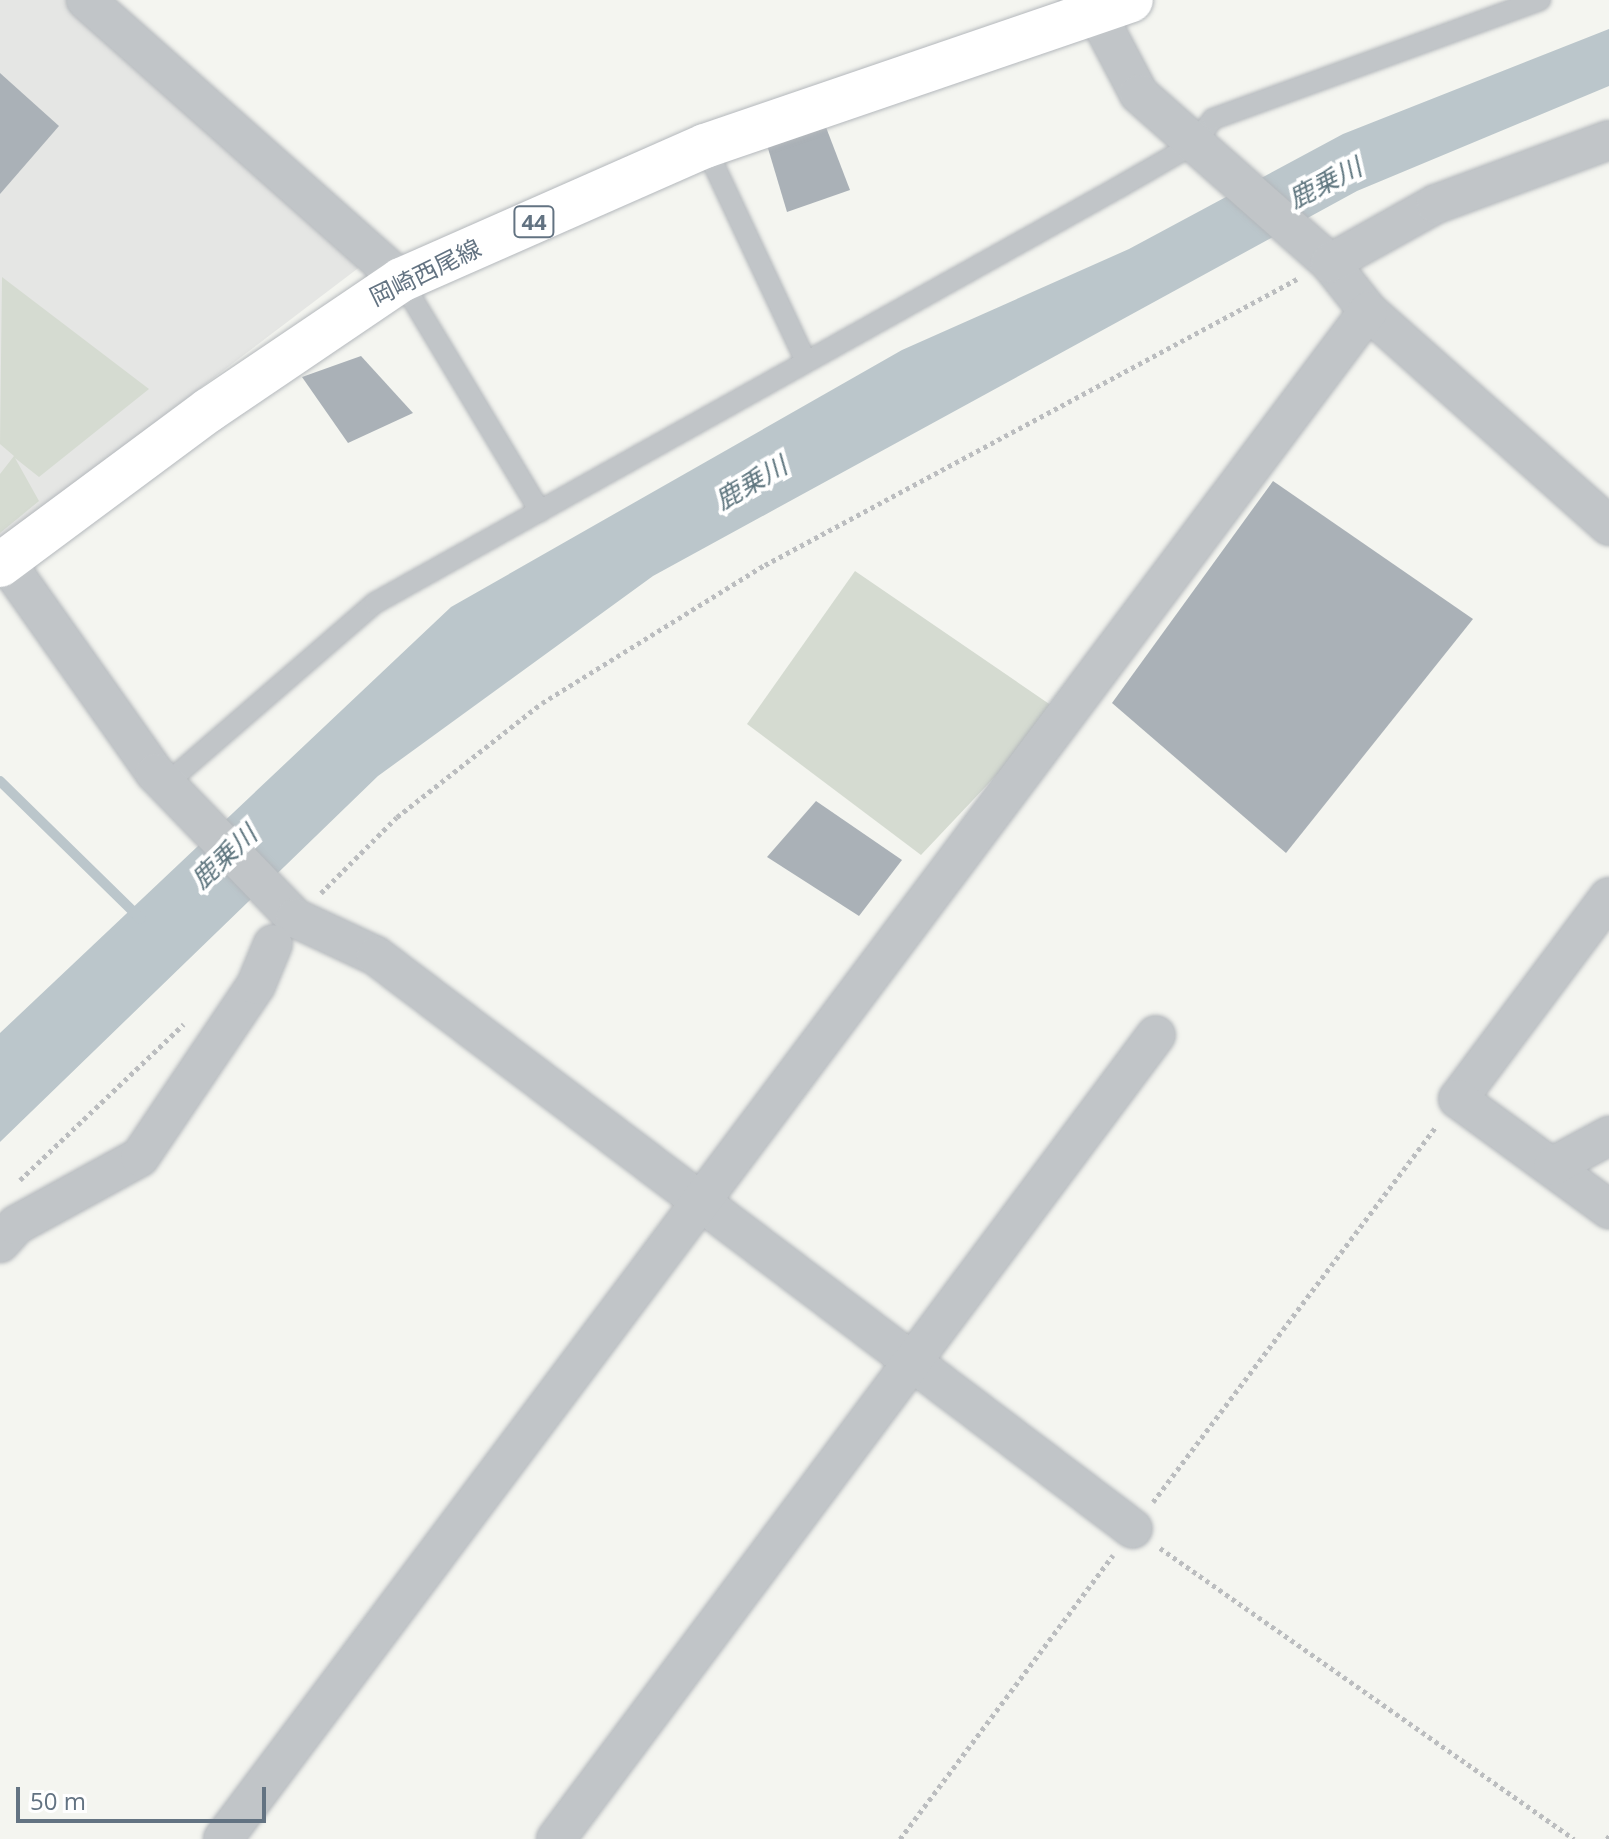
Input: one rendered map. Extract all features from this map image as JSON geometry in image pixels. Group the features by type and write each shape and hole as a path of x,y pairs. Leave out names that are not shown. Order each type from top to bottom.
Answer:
{"main road":[{"name":"岡崎西尾線","path":"3,564 209,410 401,280 705,146 1102,5"}],"street":[{"path":"86,0 401,280"},
{"path":"1102,5 1139,94 1322,257 1368,311 1609,525"},
{"path":"1322,257 1436,204 1609,140"},
{"path":"223,1839 1368,311"},
{"path":"3,564 161,778 282,920 376,956 1133,1529"},
{"path":"1609,897 1458,1099 1609,1209"},
{"path":"0,1243 16,1225 140,1157 256,985 282,920"},
{"path":"556,1839 1156,1035"},
{"path":"1553,1166 1609,1136"}],"lane":[{"path":"161,778 375,603 806,362 1201,151 1213,119 1540,0"},
{"path":"705,146 806,362"},
{"path":"401,280 540,511"}],"path":[{"path":"282,920 397,817 542,703 765,565 1228,313 1322,257"},
{"path":"11,1189 191,1019"},
{"path":"900,1839 1458,1099"},
{"path":"1133,1529 1574,1839"}],"shaded area":[{"path":"0,0 67,0 183,90 365,263 0,540"},
{"path":"2,277 149,389 39,477 15,458 39,501 0,533 0,474 14,456 0,444"},
{"path":"855,571 1058,710 921,855 747,724"}],"water":[{"name":"鹿乗川","path":"1609,29 1609,86 1357,191 653,576 378,776 0,1142 0,1033 451,607 902,350 1129,249 1343,134"}],"building":[{"path":"0,73 59,126 0,194"},
{"path":"824,122 850,190 787,212 767,145"},
{"path":"361,356 413,413 348,443 302,377"},
{"path":"1273,481 1473,619 1286,853 1112,703"},
{"path":"816,801 902,860 859,916 767,857"}],"waterway":[{"path":"0,781 141,919"}]}
